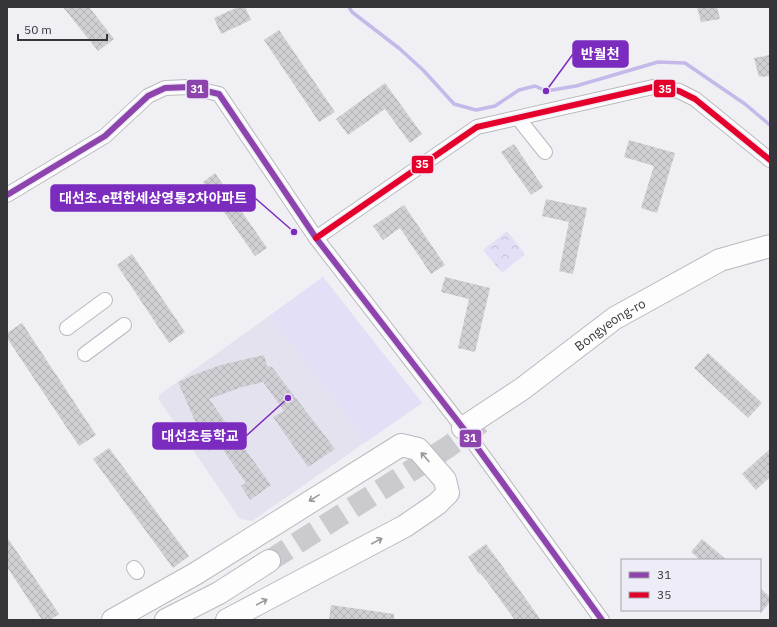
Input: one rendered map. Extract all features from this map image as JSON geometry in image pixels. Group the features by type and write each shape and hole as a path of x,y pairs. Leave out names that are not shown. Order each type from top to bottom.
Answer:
{"highway":[{"name":"Bongyeong-ro","path":"463,428 522,389 615,318 720,260 770,246"},
{"path":"113,620 195,574 401,445 418,449 445,480 448,493 436,504 405,526 227,620"},
{"path":"166,620 219,593 269,561"}],"street":[{"path":"7,195 105,136 148,96 165,88 189,87 219,94 316,238 463,428 602,620"},
{"path":"316,238 477,127 653,87 679,91 695,99 770,160"},
{"path":"518,118 545,152"},
{"path":"67,328 105,300"},
{"path":"85,354 124,325"}],"shaded area":[{"path":"323,277 422,403 252,521 240,519 159,400 159,395"}],"green space":[{"path":"507,231 525,254 502,273 483,250"},
{"path":"323,277 422,403 366,442 270,316"}],"building":[{"path":"63,7 89,7 114,39 98,51"},
{"path":"238,7 245,7 251,20 221,34 214,18"},
{"path":"697,7 717,7 720,19 701,22"},
{"path":"279,30 335,112 319,122 264,40"},
{"path":"770,55 770,76 759,77 754,58"},
{"path":"385,83 422,134 410,143 385,109 348,135 336,119"},
{"path":"629,140 675,153 657,213 641,208 654,166 624,157"},
{"path":"514,144 543,187 531,195 501,152"},
{"path":"215,173 267,248 255,256 203,182"},
{"path":"546,199 587,208 573,274 559,271 569,222 542,216"},
{"path":"404,205 445,265 431,274 400,228 383,240 373,226"},
{"path":"132,254 185,332 169,343 117,265"},
{"path":"445,277 490,288 475,352 458,348 469,299 441,292"},
{"path":"22,323 96,435 79,446 7,338 7,333"},
{"path":"708,353 762,403 748,418 694,368"},
{"path":"264,355 267,366 272,367 335,449 308,467 273,417 284,411 263,382 242,387 209,399 271,485 250,500 241,486 246,483 219,444 209,451 200,438 204,434 195,421 178,382 221,365"},
{"path":"109,448 189,556 173,568 93,459"},
{"path":"770,449 770,477 756,490 742,474"},
{"path":"7,537 59,614 50,620 42,620 7,567"},
{"path":"702,539 726,559 699,559 691,552"},
{"path":"486,544 541,620 515,620 488,583 480,573 479,574 468,557"},
{"path":"761,589 770,597 770,602 760,614"},
{"path":"331,605 394,614 394,620 329,620"}],"waterway":[{"path":"349,7 352,12 400,49 423,70 454,104 476,110 495,106 519,90 535,86 546,91 576,86 658,62 685,63 745,104 770,125"}],"tunnel":[{"path":"269,561 448,447 483,421"}],"transit line":[{"name":"31","path":"7,195 105,136 148,96 165,88 189,87 219,94 316,238 463,428 602,620"},
{"name":"35","path":"316,238 477,127 653,87 679,91 695,99 770,160"}],"place":[{"name":"반월천","path":"546,91"},
{"name":"대선초.e편한세상영통2차아파트","path":"294,232"},
{"name":"대선초등학교","path":"288,398"}]}
